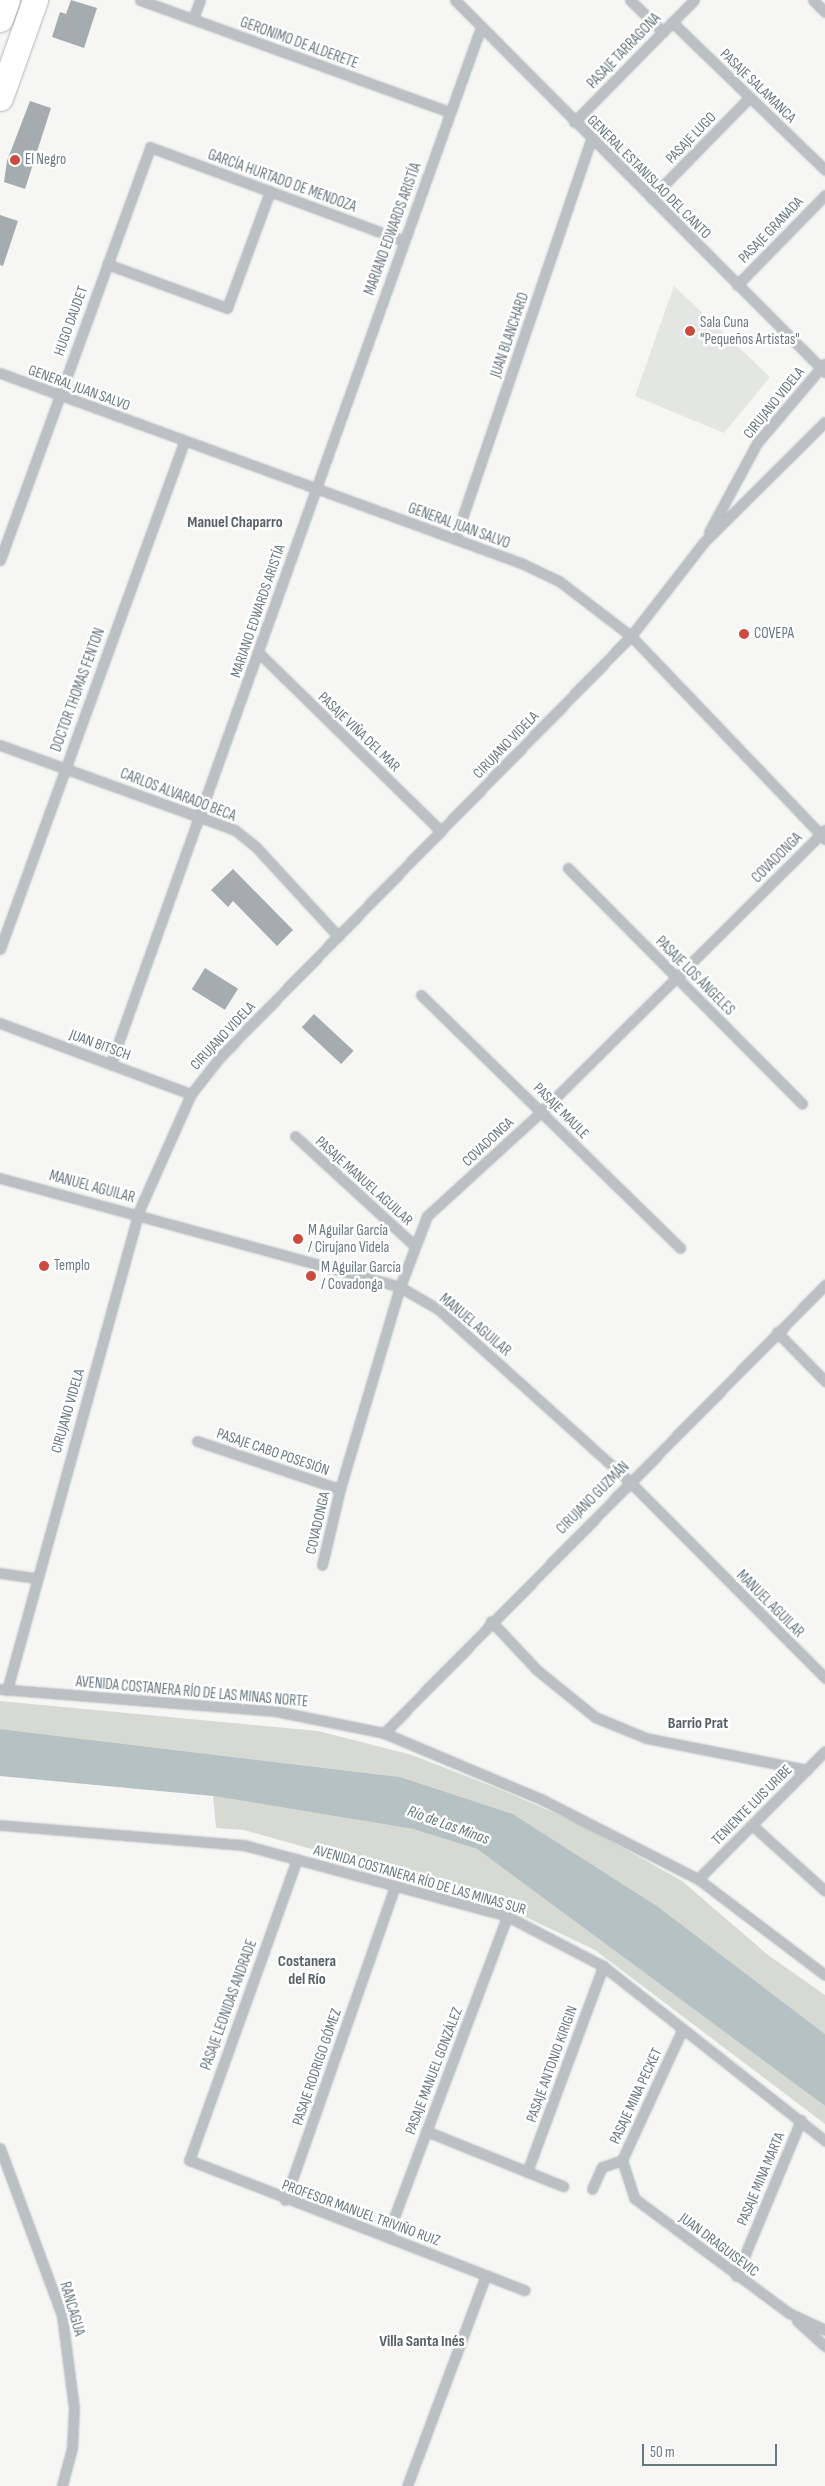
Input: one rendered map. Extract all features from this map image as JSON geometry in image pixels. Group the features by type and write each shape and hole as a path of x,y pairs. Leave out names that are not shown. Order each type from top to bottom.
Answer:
{"main road":[{"path":"0,18 7,0"},
{"path":"0,98 35,0"}],"street":[{"name":"GERONIMO DE ALDERETE","path":"140,0 450,112"},
{"path":"193,19 200,0"},
{"name":"GENERAL ESTANISLAO DEL CANTO","path":"455,0 590,140 651,198 737,285 824,367"},
{"path":"630,0 663,32"},
{"name":"PASAJE TARRAGONA","path":"574,122 694,0"},
{"path":"813,0 825,12"},
{"name":"PASAJE SALAMANCA","path":"672,22 825,170"},
{"name":"MARIANO EDWARDS ARISTÍA","path":"111,1063 314,490 481,27"},
{"name":"PASAJE LUGO","path":"651,198 750,97"},
{"name":"JUAN BLANCHARD","path":"455,539 590,140"},
{"name":"GARCÍA HURTADO DE MENDOZA","path":"150,147 404,241"},
{"name":"HUGO DAUDET","path":"0,560 58,395 150,147"},
{"path":"107,264 226,308 270,192"},
{"name":"PASAJE GRANADA","path":"737,285 825,195"},
{"name":"CIRUJANO VIDELA","path":"704,542 757,443 824,367"},
{"name":"GENERAL JUAN SALVO","path":"0,373 314,490 455,539 559,581 630,636 823,834"},
{"name":"CIRUJANO VIDELA","path":"3,1689 138,1214 191,1094 338,936 630,636 704,542 825,422"},
{"name":"DOCTOR THOMAS FENTON","path":"0,949 64,767 184,442"},
{"name":"PASAJE VIÑA DEL MAR","path":"258,652 441,831"},
{"name":"CARLOS ALVARADO BECA","path":"0,745 200,816 246,838 338,936"},
{"name":"COVADONGA","path":"322,1565 340,1489 400,1287 427,1216 542,1111 823,834"},
{"name":"PASAJE LOS ÁNGELES","path":"568,868 802,1104"},
{"name":"PASAJE MAULE","path":"421,995 542,1111 680,1248"},
{"name":"JUAN BITSCH","path":"0,1023 191,1094"},
{"name":"PASAJE MANUEL AGUILAR","path":"295,1136 415,1246"},
{"name":"MANUEL AGUILAR","path":"0,1178 138,1214 400,1287 438,1309 629,1482 825,1678"},
{"name":"CIRUJANO GUZMÁN","path":"384,1733 491,1621 825,1285"},
{"path":"777,1332 825,1381"},
{"name":"PASAJE CABO POSESIÓN","path":"197,1441 340,1489"},
{"path":"0,1572 36,1578"},
{"path":"491,1621 537,1670 595,1717 646,1738 807,1770"},
{"name":"AVENIDA COSTANERA RÍO DE LAS MINAS NORTE","path":"3,1689 275,1711 384,1733 543,1800 698,1879 825,1975"},
{"name":"TENIENTE LUIS URIBE","path":"698,1879 825,1751"},
{"name":"AVENIDA COSTANERA RÍO DE LAS MINAS SUR","path":"0,1825 205,1840 297,1859 507,1916 603,1966 682,2030 801,2120 825,2141"},
{"path":"752,1825 825,1891"},
{"name":"PASAJE LEONIDAS ANDRADE","path":"189,2160 297,1859"},
{"name":"PASAJE RODRIGO GÓMEZ","path":"285,2200 395,1886"},
{"name":"PASAJE MANUEL GONZÁLEZ","path":"387,2236 507,1916"},
{"name":"PASAJE ANTONIO KIRIGIN","path":"528,2172 603,1966"},
{"name":"PASAJE MINA PECKET","path":"592,2189 602,2167 622,2160 682,2030"},
{"name":"PASAJE MINA MARTA","path":"736,2276 801,2120"},
{"path":"426,2131 563,2186"},
{"name":"RANCAGUA","path":"0,2148 62,2316 74,2408 72,2448 62,2486"},
{"name":"PROFESOR MANUEL TRIVIÑO RUIZ","path":"189,2160 285,2200 387,2236 525,2290"},
{"name":"JUAN DRAGUISEVIC","path":"622,2160 634,2198 736,2276 789,2313 825,2330"},
{"path":"407,2486 486,2275"},
{"path":"789,2313 825,2346"}],"shaded area":[{"name":"Sala Cuna \"Pequeños Artistas\"","path":"674,286 770,377 724,433 635,396"},
{"path":"0,1701 318,1731 412,1755 504,1791 584,1826 682,1881 768,1955 825,1995 825,2034 657,1906 513,1814 400,1777 0,1729"},
{"path":"213,1796 413,1829 477,1849 825,2106 825,2124 595,1950 488,1899 244,1830 216,1828"}],"water":[{"name":"Río de Las Minas","path":"0,1729 400,1777 513,1814 657,1906 825,2034 825,2106 477,1849 413,1829 213,1796 0,1776"}],"building":[{"path":"71,0 97,8 84,48 52,37 60,12 66,14"},
{"path":"30,101 51,108 25,189 4,182 7,161"},
{"path":"0,215 18,221 3,266 0,265"},
{"path":"233,869 293,930 277,946 233,901 228,907 211,890"},
{"path":"205,968 238,989 225,1010 192,989"},
{"path":"314,1014 353,1051 341,1064 302,1027"}],"place":[{"name":"El Negro","path":"15,160"},
{"name":"Sala Cuna \"Pequeños Artistas\"","path":"690,331"},
{"name":"COVEPA","path":"744,634"},
{"name":"M Aguilar García / Cirujano Videla","path":"298,1239"},
{"name":"Templo","path":"44,1266"},
{"name":"M Aguilar García / Covadonga","path":"311,1276"}],"district":[{"name":"Manuel Chaparro","path":"235,523"},
{"name":"Barrio Prat","path":"698,1724"},
{"name":"Costanera del Río","path":"307,1971"},
{"name":"Villa Santa Inés","path":"422,2342"}]}
